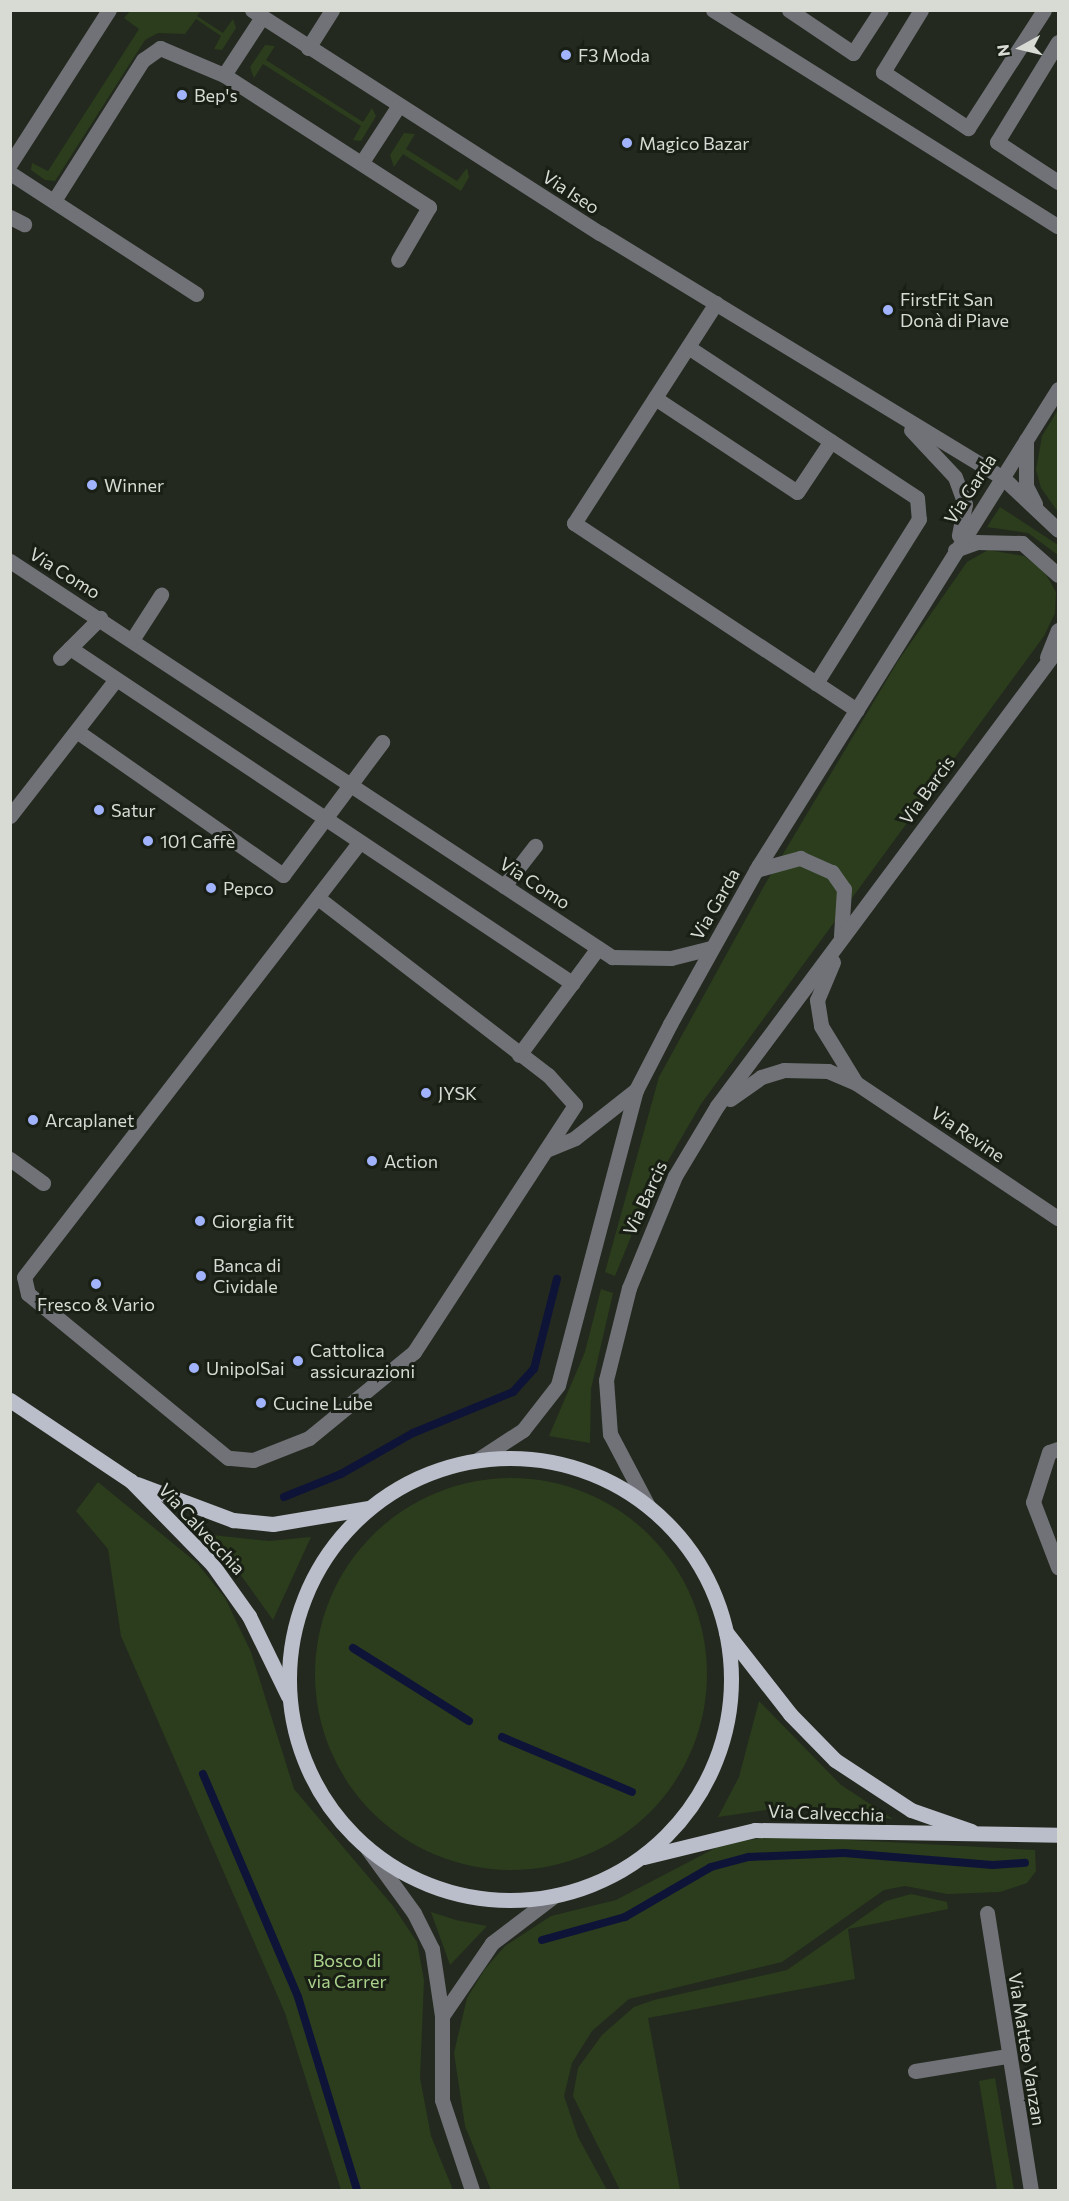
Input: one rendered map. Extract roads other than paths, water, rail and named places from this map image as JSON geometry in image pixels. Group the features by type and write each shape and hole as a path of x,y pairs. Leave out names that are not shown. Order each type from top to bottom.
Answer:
{"main road":[{"name":"Via Calvecchia","path":"10,1400 131,1481 231,1586 290,1701"},
{"path":"477,1460 560,1463 600,1477 648,1506 693,1556 725,1631 730,1699 716,1758 682,1817 639,1859 592,1884 554,1896 506,1900 458,1894 407,1875 367,1848 316,1785 298,1741 290,1701 291,1647 303,1601 328,1553 369,1508 423,1475 477,1460"},
{"name":"Via Calvecchia","path":"131,1481 233,1520 273,1524 369,1508"},
{"name":"Via Calvecchia","path":"725,1631 790,1714 835,1760 911,1810 980,1834"},
{"name":"Via Calvecchia","path":"639,1859 754,1830 1059,1835"}],"street":[{"path":"10,164 109,10"},
{"path":"308,48 332,10"},
{"path":"712,10 1059,226"},
{"path":"789,10 853,53 880,10"},
{"path":"921,10 883,72 968,128 1044,10"},
{"path":"224,75 257,14"},
{"name":"Via Iseo","path":"257,14 716,303 1002,477 1054,526"},
{"path":"1059,42 997,141 1059,182"},
{"path":"55,199 150,52 180,52 224,75 429,207 398,260"},
{"path":"362,162 399,105"},
{"path":"10,173 55,199 196,294"},
{"path":"716,303 574,523 857,710"},
{"path":"688,347 917,498 919,519 816,683"},
{"name":"Via Garda","path":"477,1460 523,1430 558,1385 636,1090 711,948 756,870 955,550 1059,389"},
{"path":"655,398 797,492 831,441"},
{"name":"Via Iseo","path":"874,399 937,452 956,477 965,504 955,550"},
{"name":"Via Iseo","path":"1027,437 1026,486 1054,526"},
{"path":"955,550 976,542 1022,543 1059,575"},
{"name":"Via Como","path":"10,561 100,618 351,787 612,957 671,958 711,948"},
{"path":"132,640 160,596"},
{"name":"Via Como","path":"100,618 65,653 114,682"},
{"name":"Via Barcis","path":"1045,662 1059,630"},
{"name":"Via Barcis","path":"648,1506 610,1434 606,1380 639,1259 696,1138 1045,662 1059,648"},
{"path":"10,816 78,732 114,682 572,983"},
{"path":"78,732 284,875 382,742"},
{"path":"318,897 556,1082 575,1105 414,1352 309,1438 253,1460 228,1458 28,1294 24,1277 359,843"},
{"path":"504,886 535,846"},
{"path":"756,870 800,858 832,872 844,889 840,941"},
{"name":"Via Revine","path":"840,941 817,1000 831,1047 856,1083"},
{"path":"519,1055 598,948"},
{"name":"Via Revine","path":"696,1138 740,1089 761,1077 803,1068 856,1083 1059,1218"},
{"path":"546,1149 575,1138 636,1090"},
{"path":"10,1159 43,1183"},
{"path":"1059,1449 1049,1452 1033,1502 1059,1567"},
{"path":"367,1848 414,1912 432,1949 442,2016 442,2100 472,2190"},
{"path":"442,2016 492,1943 554,1896"},
{"name":"Via Matteo Vanzan","path":"987,1913 1031,2190"},
{"path":"915,2071 1008,2056"}],"waterway":[{"path":"284,1497 341,1474 413,1433 513,1392 534,1369 557,1279"},
{"path":"353,1648 469,1721"},
{"path":"502,1737 632,1792"},
{"path":"203,1774 298,1997 357,2190"},
{"path":"542,1940 625,1917 711,1867 749,1857 844,1853 993,1865 1025,1863"}],"place":[{"name":"F3 Moda","path":"566,55"},
{"name":"Bep's","path":"182,95"},
{"name":"Magico Bazar","path":"627,143"},
{"name":"FirstFit San Donà di Piave","path":"888,310"},
{"name":"Winner","path":"92,485"},
{"name":"Satur","path":"99,810"},
{"name":"101 Caffè","path":"148,841"},
{"name":"Pepco","path":"211,888"},
{"name":"JYSK","path":"426,1093"},
{"name":"Arcaplanet","path":"33,1120"},
{"name":"Action","path":"372,1161"},
{"name":"Giorgia fit","path":"200,1221"},
{"name":"Banca di Cividale","path":"201,1276"},
{"name":"Fresco & Vario","path":"96,1284"},
{"name":"Cattolica assicurazioni","path":"298,1361"},
{"name":"UnipolSai","path":"194,1368"},
{"name":"Cucine Lube","path":"261,1403"}],"park label":[{"name":"Bosco di via Carrer","path":"347,1971"}]}
